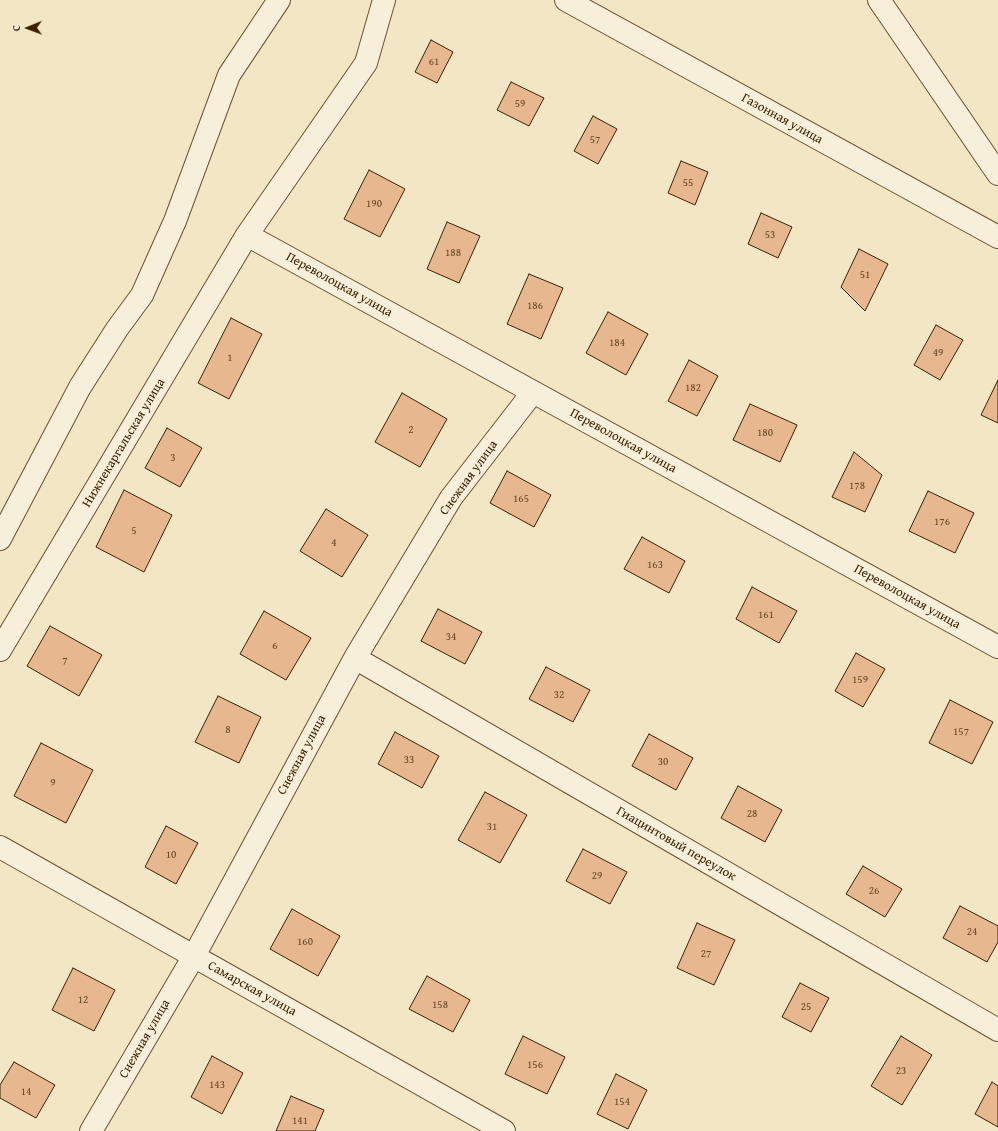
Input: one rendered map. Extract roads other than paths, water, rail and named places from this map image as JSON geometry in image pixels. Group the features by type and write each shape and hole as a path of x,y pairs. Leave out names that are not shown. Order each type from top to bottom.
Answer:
{"street":[{"path":"0,539 80,387 117,329 142,295 175,221 229,75 279,0"},
{"name":"Нижнекаргальская улица","path":"0,650 247,235 366,63 384,0"},
{"name":"Газонная улица","path":"566,0 998,237"},
{"path":"879,0 998,174"},
{"name":"Переволоцкая улица","path":"247,235 998,647"},
{"name":"Снежная улица","path":"91,1131 194,956 354,658 451,498 533,392"},
{"name":"Гиацинтовый переулок","path":"354,658 998,1030"},
{"name":"Самарская улица","path":"0,846 504,1131"}]}
